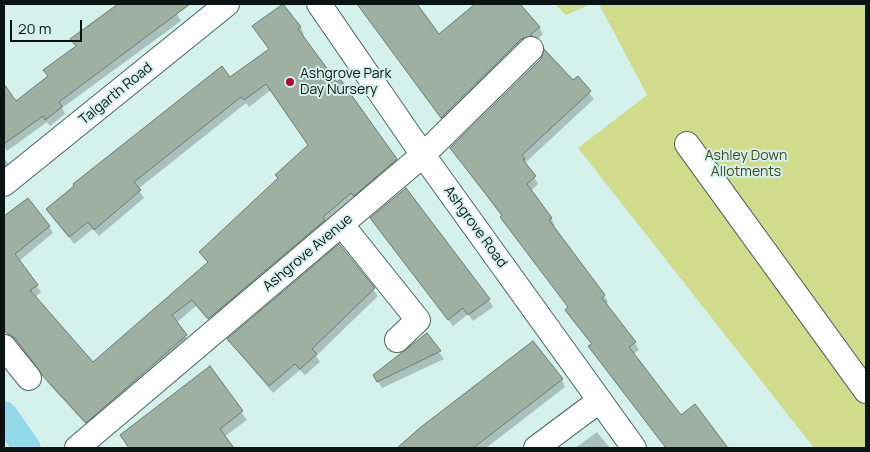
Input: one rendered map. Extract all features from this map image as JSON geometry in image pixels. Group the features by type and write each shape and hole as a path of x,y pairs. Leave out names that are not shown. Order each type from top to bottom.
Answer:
{"street":[{"name":"Talgarth Road","path":"4,184 227,4"},
{"name":"Ashgrove Road","path":"319,4 423,155 634,448"},
{"name":"Ashgrove Avenue","path":"77,448 423,155 531,49"},
{"path":"687,144 866,392"},
{"path":"342,224 418,320 397,340"},
{"path":"4,347 29,378"},
{"path":"536,448 599,401"}],"green space":[{"path":"555,4 591,4 566,15"},
{"name":"Ashley Down Allotments","path":"599,4 866,4 866,448 814,448 578,148 647,95"}],"building":[{"path":"118,4 190,4 59,102 62,107 45,120 43,116 4,144 4,84 16,101 48,76 43,70 76,46 70,39"},
{"path":"283,4 301,27 298,29 337,82 340,79 397,159 354,196 351,193 323,217 325,220 208,319 192,300 172,315 187,335 86,423 43,376 15,338 4,331 4,216 28,198 50,226 15,254 38,285 30,290 93,362 208,262 199,252 278,178 275,175 308,145 266,84 244,100 241,97 134,182 141,190 94,230 88,222 69,237 46,209 74,186 73,184 222,66 230,77 269,49 252,26"},
{"path":"357,4 417,4 439,34 475,4 520,4 540,27 531,34 532,36 521,39 441,118"},
{"path":"544,49 573,80 578,76 591,91 522,155 525,159 523,160 536,176 527,184 552,218 549,220 605,295 602,298 636,342 629,347 681,415 695,404 728,448 666,448 588,346 592,344 565,310 568,307 500,217 502,215 450,148 541,59"},
{"path":"406,188 490,299 468,315 463,308 448,320 370,218"},
{"path":"339,244 375,288 312,349 317,354 300,369 295,364 269,386 227,339"},
{"path":"427,333 441,351 377,382 373,375"},
{"path":"533,341 563,379 473,448 397,448 421,427"},
{"path":"210,366 243,411 220,429 234,448 129,448 120,435"}],"place":[{"name":"Ashgrove Park Day Nursery","path":"290,82"}]}
